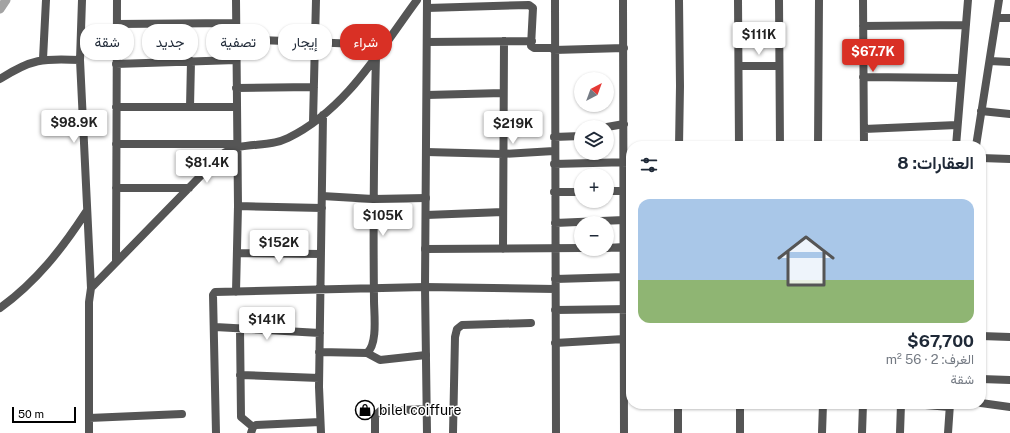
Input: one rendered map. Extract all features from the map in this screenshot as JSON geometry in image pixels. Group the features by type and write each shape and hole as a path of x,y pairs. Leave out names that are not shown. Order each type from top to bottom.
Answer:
{"street":[{"path":"43,59 46,0"},
{"path":"81,24 82,0"},
{"path":"117,0 117,24 236,23 236,0"},
{"path":"315,24 316,0"},
{"path":"392,33 417,0"},
{"path":"555,0 554,223 556,433"},
{"path":"623,0 624,124 626,149"},
{"path":"679,0 679,141"},
{"path":"738,0 739,141"},
{"path":"779,0 780,141"},
{"path":"818,141 819,0"},
{"path":"862,0 864,141"},
{"path":"956,141 968,0"},
{"path":"977,141 999,0"},
{"path":"427,433 425,249 427,4 529,5 533,8 531,46 534,48 624,48"},
{"path":"996,18 1010,18"},
{"path":"863,26 966,25"},
{"path":"504,41 504,249"},
{"path":"427,42 532,41"},
{"path":"0,79 12,71 43,59 80,60 82,77 86,212 91,288 89,302 89,433"},
{"path":"116,60 116,262"},
{"path":"116,64 236,60 238,206 236,292"},
{"path":"313,122 315,60"},
{"path":"116,144 237,145 271,144 279,142 323,115 341,99 373,60"},
{"path":"367,353 371,350 373,345 373,199 376,60"},
{"path":"190,107 191,61"},
{"path":"990,61 1010,62"},
{"path":"739,66 779,66"},
{"path":"863,77 961,78"},
{"path":"236,88 314,87"},
{"path":"426,95 503,94"},
{"path":"116,107 236,107"},
{"path":"981,111 1010,114"},
{"path":"321,433 319,352 323,115"},
{"path":"614,126 624,124"},
{"path":"864,128 958,125"},
{"path":"554,137 574,136"},
{"path":"91,288 221,155 237,145"},
{"path":"426,152 503,154 554,151"},
{"path":"986,158 1010,159"},
{"path":"554,164 626,162"},
{"path":"626,172 624,191 624,247 626,258"},
{"path":"116,188 189,188"},
{"path":"614,191 624,191"},
{"path":"554,192 574,192"},
{"path":"322,196 373,199 426,198"},
{"path":"238,206 322,208"},
{"path":"0,308 21,292 47,267 70,237 86,212"},
{"path":"426,215 503,212"},
{"path":"554,223 624,220"},
{"path":"614,248 624,247"},
{"path":"425,249 574,248"},
{"path":"236,254 321,254"},
{"path":"626,268 624,277 626,293"},
{"path":"555,279 624,277"},
{"path":"216,433 215,327 213,293 425,287 555,289"},
{"path":"555,310 626,309"},
{"path":"453,433 455,337 457,329 462,325 531,323"},
{"path":"626,324 624,339 626,347"},
{"path":"215,327 320,333"},
{"path":"240,329 241,417 252,430 256,424 320,422"},
{"path":"986,336 1010,337"},
{"path":"556,343 624,339"},
{"path":"319,352 367,353 380,360 426,355"},
{"path":"240,375 319,378"},
{"path":"986,379 1010,380"},
{"path":"624,433 626,394"},
{"path":"986,404 1010,407"},
{"path":"376,433 375,416 380,411 427,409"},
{"path":"678,409 678,433"},
{"path":"740,409 740,433"},
{"path":"822,433 823,409"},
{"path":"862,409 862,433"},
{"path":"900,409 900,433"},
{"path":"948,433 950,409"},
{"path":"88,418 182,414"}],"waterway":[{"path":"0,9 6,0"}],"place":[{"name":"bilel coiffure","path":"365,410"}]}
